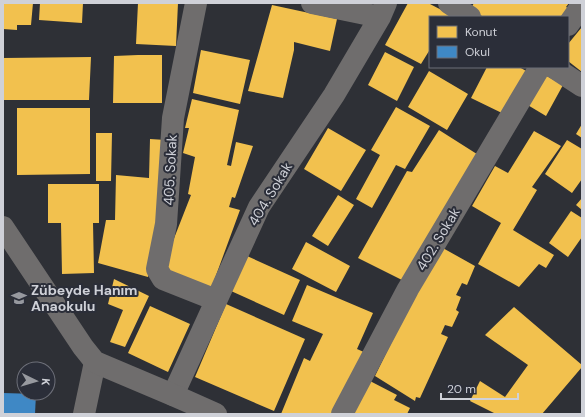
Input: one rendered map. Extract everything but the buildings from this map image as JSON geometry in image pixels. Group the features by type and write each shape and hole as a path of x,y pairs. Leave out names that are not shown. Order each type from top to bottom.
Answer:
{"street":[{"name":"405. Sokak","path":"196,3 173,118 166,224 157,269 163,279 216,300"},
{"path":"312,3 383,10"},
{"path":"569,24 582,5"},
{"name":"404. Sokak","path":"174,395 259,207 334,95 383,10"},
{"name":"402. Sokak","path":"342,414 408,289 539,68"},
{"path":"555,68 582,86"},
{"path":"3,227 79,341 95,362 216,414"},
{"path":"84,414 95,362"}],"place":[{"name":"Zübeyde Hanım Anaokulu","path":"19,298"}]}
